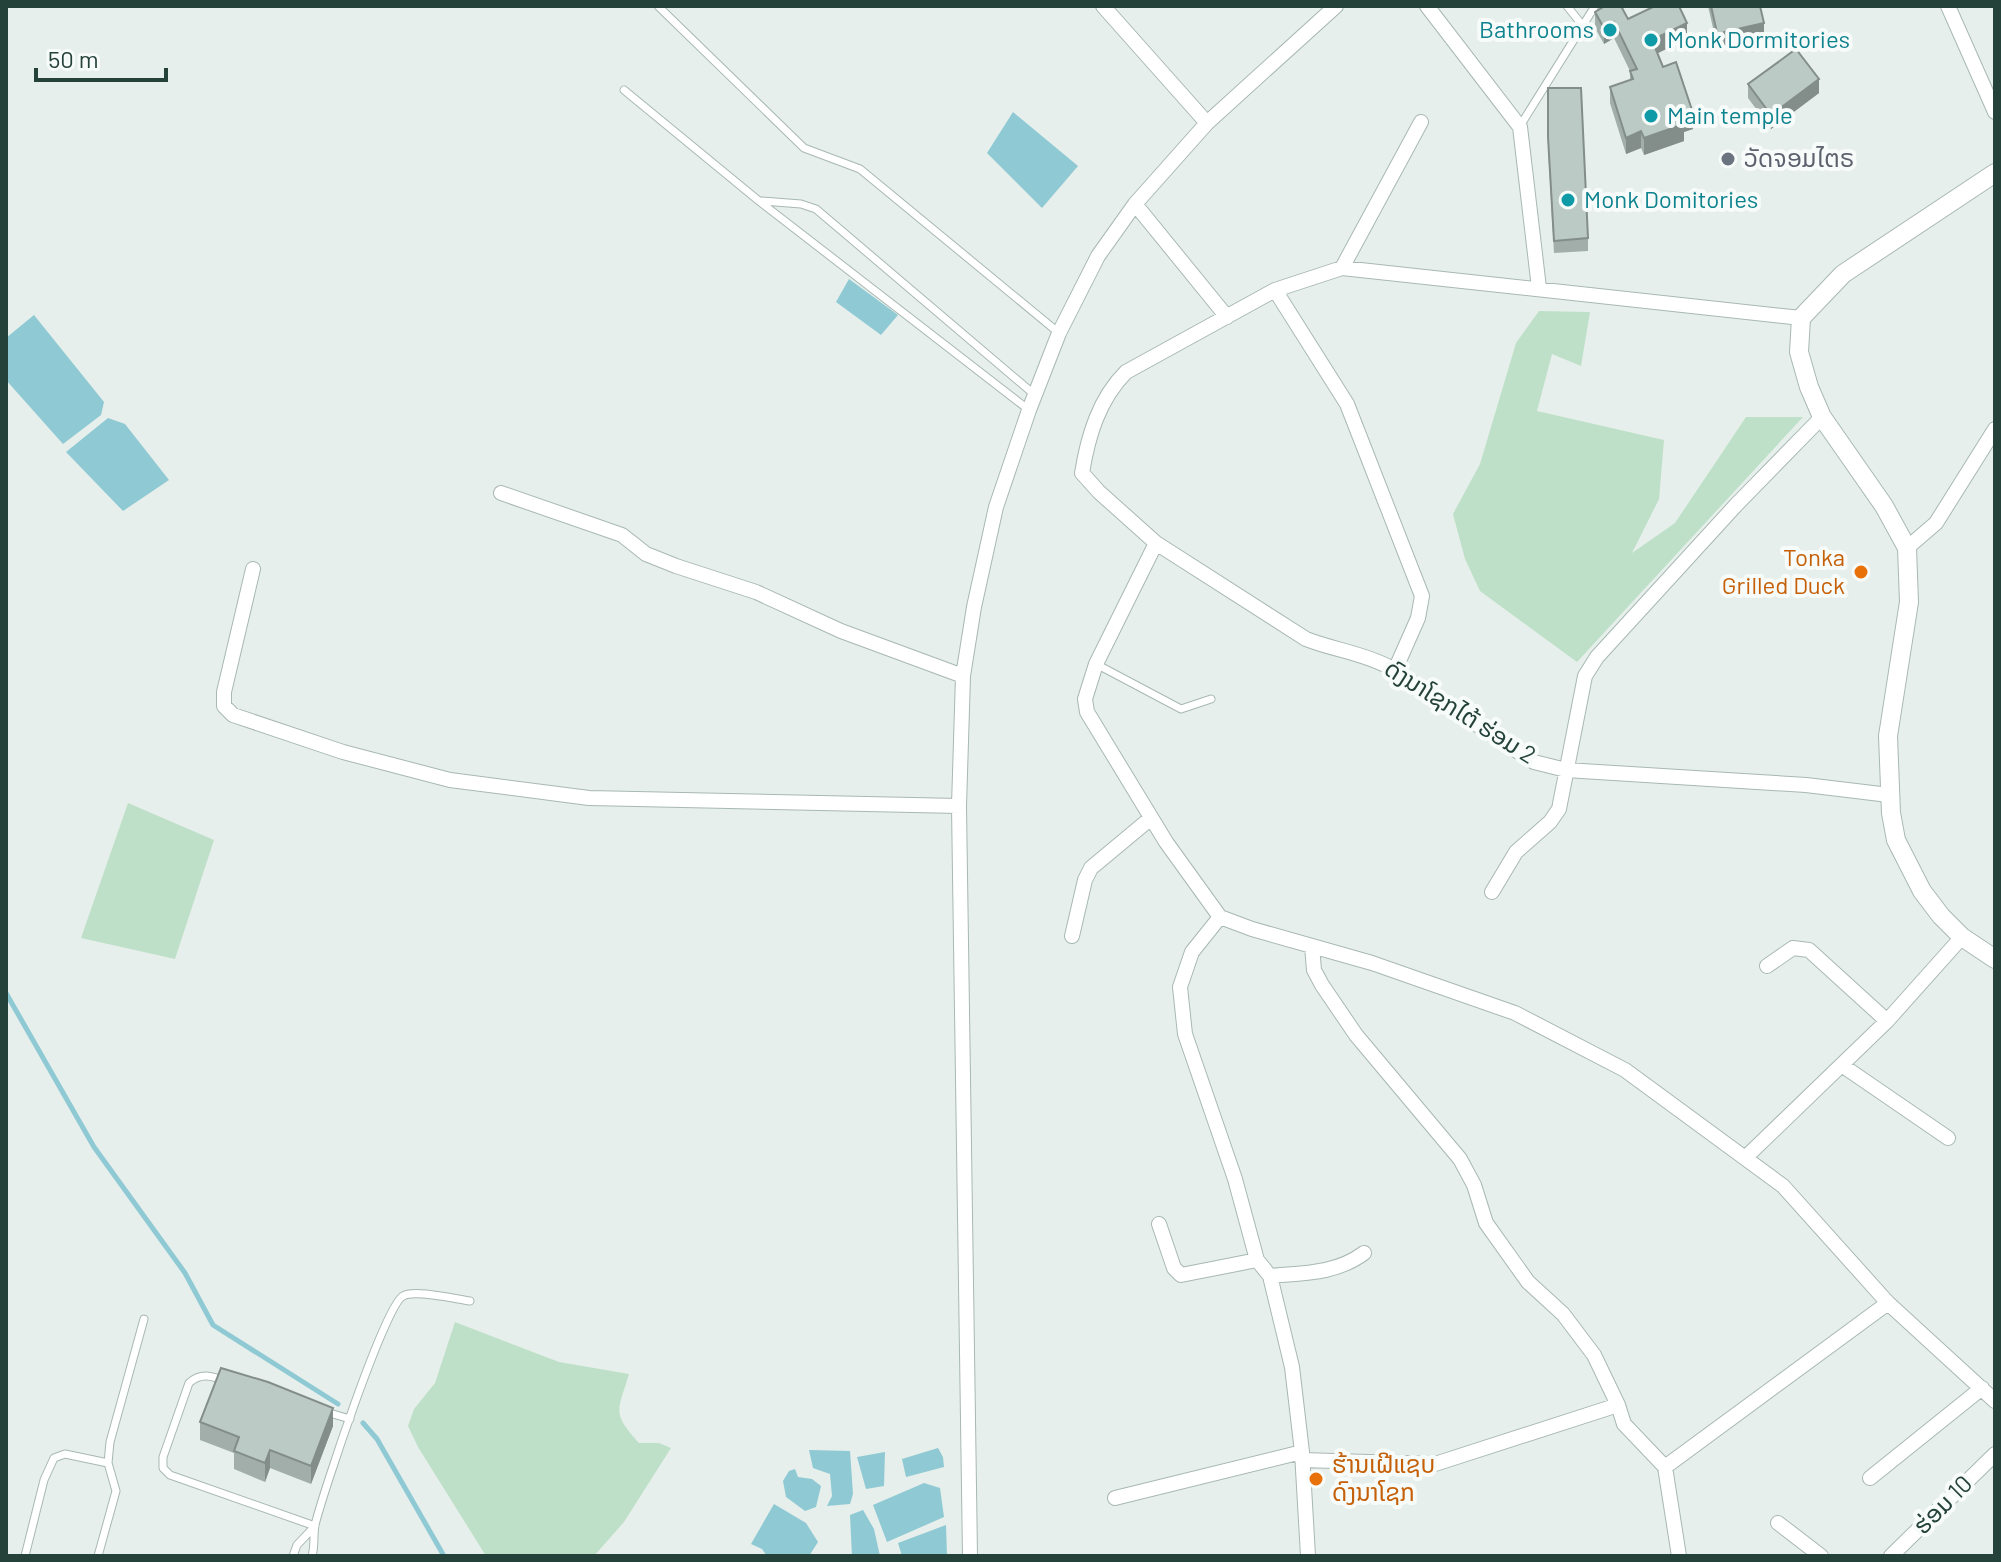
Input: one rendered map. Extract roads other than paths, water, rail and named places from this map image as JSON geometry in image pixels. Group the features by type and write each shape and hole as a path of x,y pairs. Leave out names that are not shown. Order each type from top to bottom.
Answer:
{"street":[{"path":"1103,6 1207,123"},
{"path":"970,1556 959,806 963,676 974,607 996,507 1059,333 1098,256 1135,204 1207,123 1336,6"},
{"path":"1427,6 1520,127 1539,288"},
{"path":"1948,6 1995,112"},
{"path":"1342,268 1421,122"},
{"path":"1995,173 1843,274 1801,318 1799,352 1822,417 1884,506 1907,548 1909,602 1888,736 1889,795 1896,840 1922,891 1962,937 1995,959"},
{"path":"1135,204 1227,317 1275,290 1342,268 1801,318"},
{"path":"1275,290 1347,404 1422,596 1418,618 1395,670"},
{"name":"ດົງນາໂຊກໄຕ້ ຮ່ອມ 2","path":"1227,317 1126,372 1110,388 1087,441 1082,473 1156,543 1306,639 1372,658 1395,670 1534,762 1566,770 1806,785 1889,795"},
{"path":"1492,892 1516,852 1550,822 1559,809 1585,676 1597,657 1736,505 1822,417"},
{"path":"1907,548 1936,523 1995,429"},
{"path":"501,493 622,535 646,554 756,592 841,631 963,676"},
{"path":"1156,543 1096,664 1085,699 1087,712 1151,818 1220,917 1372,963 1515,1013 1625,1070 1783,1186 1888,1303 1995,1401"},
{"path":"253,569 224,692 224,706 233,715 288,734 450,780 589,798 959,806"},
{"path":"1072,936 1085,880 1091,868 1151,818"},
{"path":"1220,917 1192,952 1180,987 1185,1034 1235,1179 1257,1260 1270,1276 1292,1367 1302,1456 1308,1556"},
{"path":"1745,1158 1843,1066 1962,937"},
{"path":"1312,946 1314,970 1322,985 1356,1035 1460,1159 1474,1185 1486,1223 1528,1282 1563,1314 1594,1355 1624,1424 1665,1467 1679,1556"},
{"path":"1767,966 1793,948 1809,950 1887,1021"},
{"path":"1843,1066 1948,1138"},
{"path":"1159,1224 1174,1268 1181,1275 1257,1260"},
{"path":"1270,1276 1332,1270 1351,1263 1364,1253"},
{"path":"1665,1467 1699,1439 1888,1303"},
{"path":"1870,1478 1982,1388"},
{"path":"1115,1498 1302,1456 1435,1464 1618,1405"},
{"name":"ຮ່ອມ 10","path":"1891,1556 1995,1454"},
{"path":"1778,1523 1821,1556"}],"lane":[{"path":"658,6 804,148 860,169 1059,333"},
{"path":"1567,6 1583,26"},
{"path":"1520,127 1595,6"},
{"path":"624,90 759,201 1029,410"},
{"path":"759,201 801,204 816,209 1035,395"},
{"path":"1096,664 1181,709 1211,699"},
{"path":"312,1556 315,1526 350,1419 377,1342 398,1298 408,1293 470,1301"},
{"path":"98,1556 116,1491 108,1463 110,1442 144,1319"},
{"path":"238,1384 210,1376 196,1377 189,1383 163,1457 163,1468 170,1475 315,1526"},
{"path":"322,1411 350,1419"},
{"path":"25,1556 44,1480 54,1458 65,1454 108,1463"},
{"path":"293,1556 297,1545 315,1526"}],"water":[{"path":"1013,112 1078,166 1042,208 987,153"},
{"path":"849,279 898,315 881,335 836,302"},
{"path":"34,315 104,402 101,415 63,444 6,380 6,338"},
{"path":"108,418 125,424 169,480 123,511 66,452"},
{"path":"938,1448 944,1467 906,1477 902,1459"},
{"path":"809,1450 850,1451 853,1494 850,1504 827,1506 832,1496 830,1474 813,1468"},
{"path":"885,1452 884,1486 866,1489 857,1457"},
{"path":"795,1469 798,1477 812,1479 821,1486 816,1507 805,1511 786,1497 783,1481 789,1471"},
{"path":"924,1483 940,1488 944,1517 887,1542 873,1505"},
{"path":"774,1504 806,1523 818,1542 809,1556 767,1556 762,1549 751,1544"},
{"path":"863,1510 874,1529 880,1556 852,1556 850,1515"},
{"path":"946,1525 947,1556 902,1556 898,1543"}],"waterway":[{"path":"6,993 94,1147 185,1273 213,1325 338,1404"},
{"path":"363,1423 377,1439 444,1556"}],"place":[{"name":"Bathrooms","path":"1610,30"},
{"name":"Monk Dormitories","path":"1651,40"},
{"name":"Main temple","path":"1651,116"},
{"name":"ວັດຈອມໄຕຣ","path":"1728,159"},
{"name":"Monk Domitories","path":"1568,200"},
{"name":"Tonka Grilled Duck","path":"1861,572"},
{"name":"ຮ້ານເຝີແຊບ ດົງນາໂຊກ","path":"1316,1479"}]}
